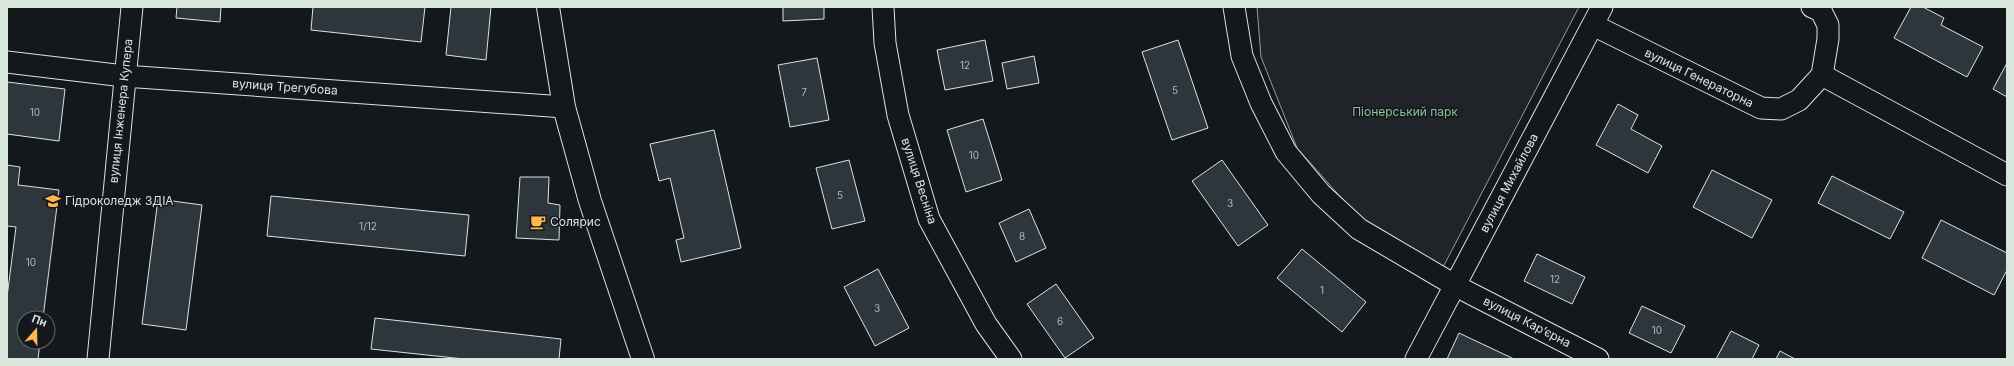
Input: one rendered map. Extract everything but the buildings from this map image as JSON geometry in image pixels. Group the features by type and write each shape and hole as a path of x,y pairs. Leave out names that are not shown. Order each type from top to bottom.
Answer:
{"main road":[{"path":"548,7 564,107 590,201 643,359"}],"street":[{"name":"вулиця Інженера Купера","path":"98,359 124,76 132,7"},
{"name":"вулиця Весніна","path":"883,7 885,43 898,115 929,219 986,324 1011,359"},
{"name":"вулиця Кар’єрна","path":"1234,7 1242,56 1261,103 1286,152 1321,194 1359,229 1456,286 1598,359"},
{"path":"1812,7 1821,11 1828,25 1828,40 1822,75 2007,175"},
{"name":"вулиця Михайлова","path":"1416,359 1456,286 1597,16"},
{"name":"вулиця Генераторна","path":"1597,16 1761,108 1781,109 1798,100 1822,75"},
{"name":"вулиця Трегубова","path":"7,62 124,76 564,107"}],"green space":[{"name":"Піонерський парк","path":"1257,7 1579,7 1441,271 1368,228 1297,148 1261,57"}],"place":[{"name":"Гідроколедж ЗДIА","path":"53,201"},
{"name":"Солярис","path":"538,222"}]}
